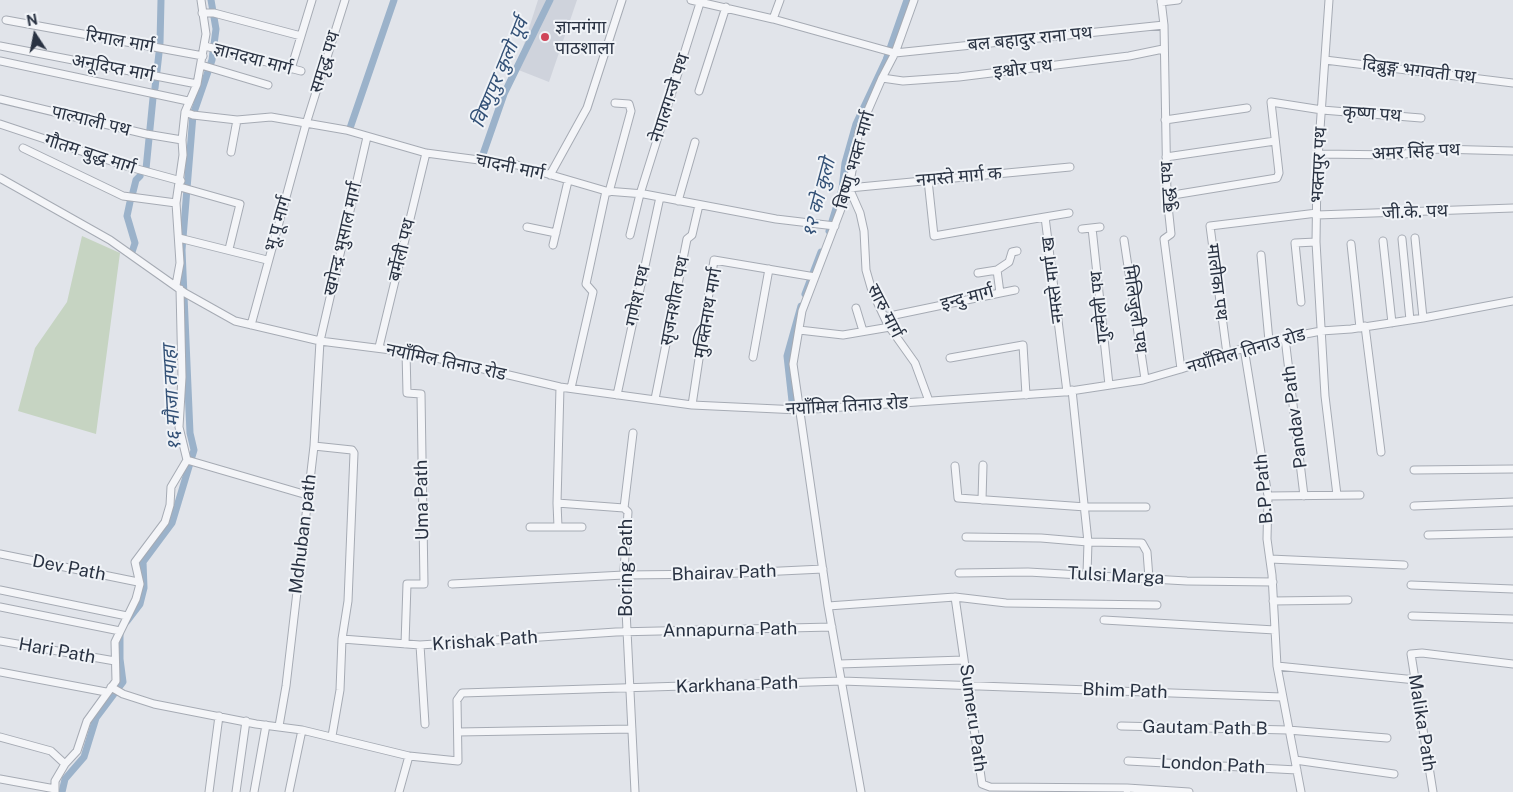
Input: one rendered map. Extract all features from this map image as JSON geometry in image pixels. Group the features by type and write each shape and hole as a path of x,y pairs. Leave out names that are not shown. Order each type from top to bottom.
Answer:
{"street":[{"path":"0,779 55,791 55,781 65,764 77,751 86,721 116,681 115,642 136,599 140,584 138,582 135,562 165,522 170,505 171,487 187,460 179,427 182,377 180,262 176,203 180,184 185,112 188,101 197,84 206,34 201,0"},
{"path":"291,69 312,0"},
{"name":"समृद्ध पथ","path":"306,124 345,0"},
{"path":"550,175 587,108 622,0"},
{"path":"691,0 774,18 895,53"},
{"path":"774,18 780,0"},
{"name":"बिष्णु भक्त मार्ग","path":"861,792 828,606 793,364 802,310 812,277 849,188 859,132 895,53 914,0"},
{"path":"1161,1 1178,0"},
{"name":"भक्तपुर पथ","path":"1329,0 1318,154 1316,242 1325,396 1338,496"},
{"name":"बुद्ध पथ","path":"1161,1 1164,25 1167,196 1171,234 1164,239 1181,369"},
{"name":"नेपालगन्जे पथ","path":"630,235 640,194 700,3"},
{"path":"699,91 726,8"},
{"path":"202,13 214,13 301,36"},
{"name":"रिमाल मार्ग","path":"6,20 203,56"},
{"name":"बल बहादुर राना पथ","path":"895,53 1164,25"},
{"name":"अनूदिप्त मार्ग","path":"0,46 197,84"},
{"name":"ज्ञानदया मार्ग","path":"204,46 300,71"},
{"name":"इश्वोर पथ","path":"882,78 903,81 959,78 1119,57 1163,49"},
{"name":"दिब्रुङ्ग भगवती पथ","path":"1326,60 1513,83"},
{"path":"0,61 188,101"},
{"path":"201,65 268,85"},
{"name":"पाल्पाली पथ","path":"0,99 149,135 182,140"},
{"name":"कृष्ण पथ","path":"1275,141 1271,102 1322,110 1421,118"},
{"path":"571,388 593,292 586,284 608,192 631,111 629,104 615,104"},
{"path":"1165,120 1247,108"},
{"name":"चादनी मार्ग","path":"185,112 192,115 237,120 271,117 346,130 426,153 517,165 608,192 660,197 832,226"},
{"path":"231,152 237,120"},
{"name":"गौतम बुद्ध मार्ग","path":"0,124 180,184 190,190 240,204 229,249"},
{"name":"भू.पू मार्ग","path":"251,325 267,260 306,124"},
{"name":"खगेन्द्र भुसाल मार्ग","path":"320,341 367,137"},
{"path":"1166,157 1275,141 1279,173 1272,180 1167,196"},
{"path":"678,201 695,142"},
{"path":"24,148 123,196 176,203"},
{"name":"अमर सिंह पथ","path":"1318,154 1398,156 1438,149 1513,151"},
{"name":"बर्मेली पथ","path":"379,347 426,153"},
{"name":"नमस्ते मार्ग क","path":"849,188 1070,167"},
{"name":"नयाँमिल तिनाउ रोड","path":"0,178 110,240 180,289 236,321 320,341 379,347 406,352 560,387 692,405 799,410 1026,395 1109,386 1181,369 1269,341 1321,331 1423,318 1513,301"},
{"name":"नमस्ते मार्ग ख","path":"928,180 934,236 1045,217 1086,507 1087,574"},
{"path":"553,245 568,181"},
{"name":"सारु मार्ग","path":"849,188 860,213 864,231 866,270 872,291 890,327 914,362 929,401"},
{"name":"गणेश पथ","path":"617,395 660,197"},
{"name":"सृजनशील पथ","path":"655,399 687,239 692,235 699,205"},
{"name":"जी.के. पथ","path":"1317,214 1513,208"},
{"path":"1045,217 1069,214"},
{"name":"मालीका पथ","path":"1227,354 1210,226 1317,214"},
{"path":"527,227 556,233"},
{"path":"1082,229 1100,227"},
{"name":"गुल्मेली पथ","path":"1092,228 1109,386"},
{"path":"179,238 267,260"},
{"path":"1415,238 1423,318"},
{"path":"1402,239 1410,320"},
{"name":"मिलिजुली पथ","path":"1124,240 1145,379"},
{"path":"1383,240 1392,323"},
{"path":"1300,302 1295,243 1316,242"},
{"path":"1351,244 1381,452"},
{"name":"इन्दु मार्ग","path":"885,317 1000,292 997,270 1009,262 1012,252 1017,251"},
{"path":"1261,254 1269,341"},
{"name":"मुक्तिनाथ मार्ग","path":"692,405 714,260 812,277"},
{"path":"753,357 769,269"},
{"path":"978,273 997,270"},
{"path":"1000,292 1015,290"},
{"path":"856,308 864,332"},
{"path":"798,330 844,335 890,327"},
{"name":"Pandav Path","path":"1285,338 1304,496"},
{"name":"Mdhuban path","path":"279,726 286,686 314,446 320,341"},
{"path":"950,358 1023,345 1026,395"},
{"name":"B.P Path","path":"1244,348 1268,496 1267,538 1273,582 1277,666 1301,792"},
{"name":"Uma Path","path":"405,644 407,584 424,584 421,394 407,393 406,352"},
{"path":"558,527 560,387"},
{"path":"624,508 633,433"},
{"path":"314,446 352,450 354,453 348,600 342,639 340,690 332,736"},
{"path":"187,460 307,496"},
{"path":"982,500 983,465"},
{"path":"955,466 958,498"},
{"path":"1414,470 1513,469"},
{"path":"1268,496 1360,495"},
{"path":"949,496 1086,507 1146,507"},
{"path":"1414,506 1513,502"},
{"name":"Boring Path","path":"557,503 624,508 628,512 624,575 635,792"},
{"path":"530,527 582,527"},
{"path":"1428,535 1513,533"},
{"path":"966,537 1041,538 1088,542 1142,543 1147,552 1149,578"},
{"name":"Dev Path","path":"0,554 138,582"},
{"path":"1270,559 1404,566"},
{"name":"Bhairav Path","path":"452,584 624,575 718,574 823,569"},
{"name":"Tulsi Marga","path":"959,573 1028,572 1273,582"},
{"path":"1411,585 1513,589"},
{"path":"0,590 127,616"},
{"path":"828,606 955,598 1006,603 1157,605"},
{"name":"Sumeru Path","path":"955,598 982,784 985,786 1127,790"},
{"path":"1273,601 1348,600"},
{"path":"0,607 120,631"},
{"path":"1412,616 1513,619"},
{"path":"1104,620 1275,630"},
{"name":"Annapurna Path","path":"627,632 832,627"},
{"name":"Krishak Path","path":"342,639 420,645 627,632"},
{"name":"Hari Path","path":"0,641 115,661"},
{"path":"420,645 425,724"},
{"name":"Malika Path","path":"1433,792 1411,654 1422,653 1513,664"},
{"path":"839,664 964,660"},
{"path":"1277,666 1416,680"},
{"path":"0,672 109,690 154,704 332,736 409,756 458,761 458,732 632,729"},
{"name":"Karkhana Path","path":"458,732 457,700 462,693 842,681 967,685"},
{"name":"Bhim Path","path":"967,685 1282,696"},
{"path":"209,792 219,716"},
{"path":"236,792 246,721"},
{"path":"254,792 266,725"},
{"name":"Gautam Path B","path":"1122,726 1288,730 1387,738"},
{"path":"289,792 302,730"},
{"path":"0,737 51,751 65,764"},
{"path":"399,792 409,756"},
{"path":"1295,760 1394,774"},
{"name":"London Path","path":"1128,761 1297,770"},
{"path":"1127,790 1189,792"}],"shaded area":[{"name":"ज्ञानगंगा पाठशाला","path":"538,0 577,0 549,82 516,69"}],"green space":[{"path":"82,236 120,253 96,434 18,411 35,348 67,302"}],"waterway":[{"path":"160,43 161,0"},
{"name":"१६ मौजा तपाहा","path":"127,621 140,604 144,588 143,562 172,523 194,450 190,433 182,250 193,115 212,60 216,29 211,0"},
{"path":"349,131 394,0"},
{"name":"विष्णुपुर कुलो पूर्व","path":"481,160 504,94 550,0"},
{"name":"१२ को कुलो","path":"829,231 842,189 845,163 856,124 886,60 907,0"},
{"path":"155,88 159,53"},
{"path":"146,169 153,98"},
{"path":"133,192 136,180 140,176"},
{"path":"130,202 127,216 135,243 132,252"},
{"name":"१२ को कुलो","path":"805,294 821,252"},
{"name":"१२ को कुलो","path":"793,410 787,356 801,306"},
{"name":"१६ मौजा तपाहा","path":"62,792 65,779 84,757 96,718 123,682 120,659 120,632"}],"place":[{"name":"ज्ञानगंगा पाठशाला","path":"545,37"}]}
